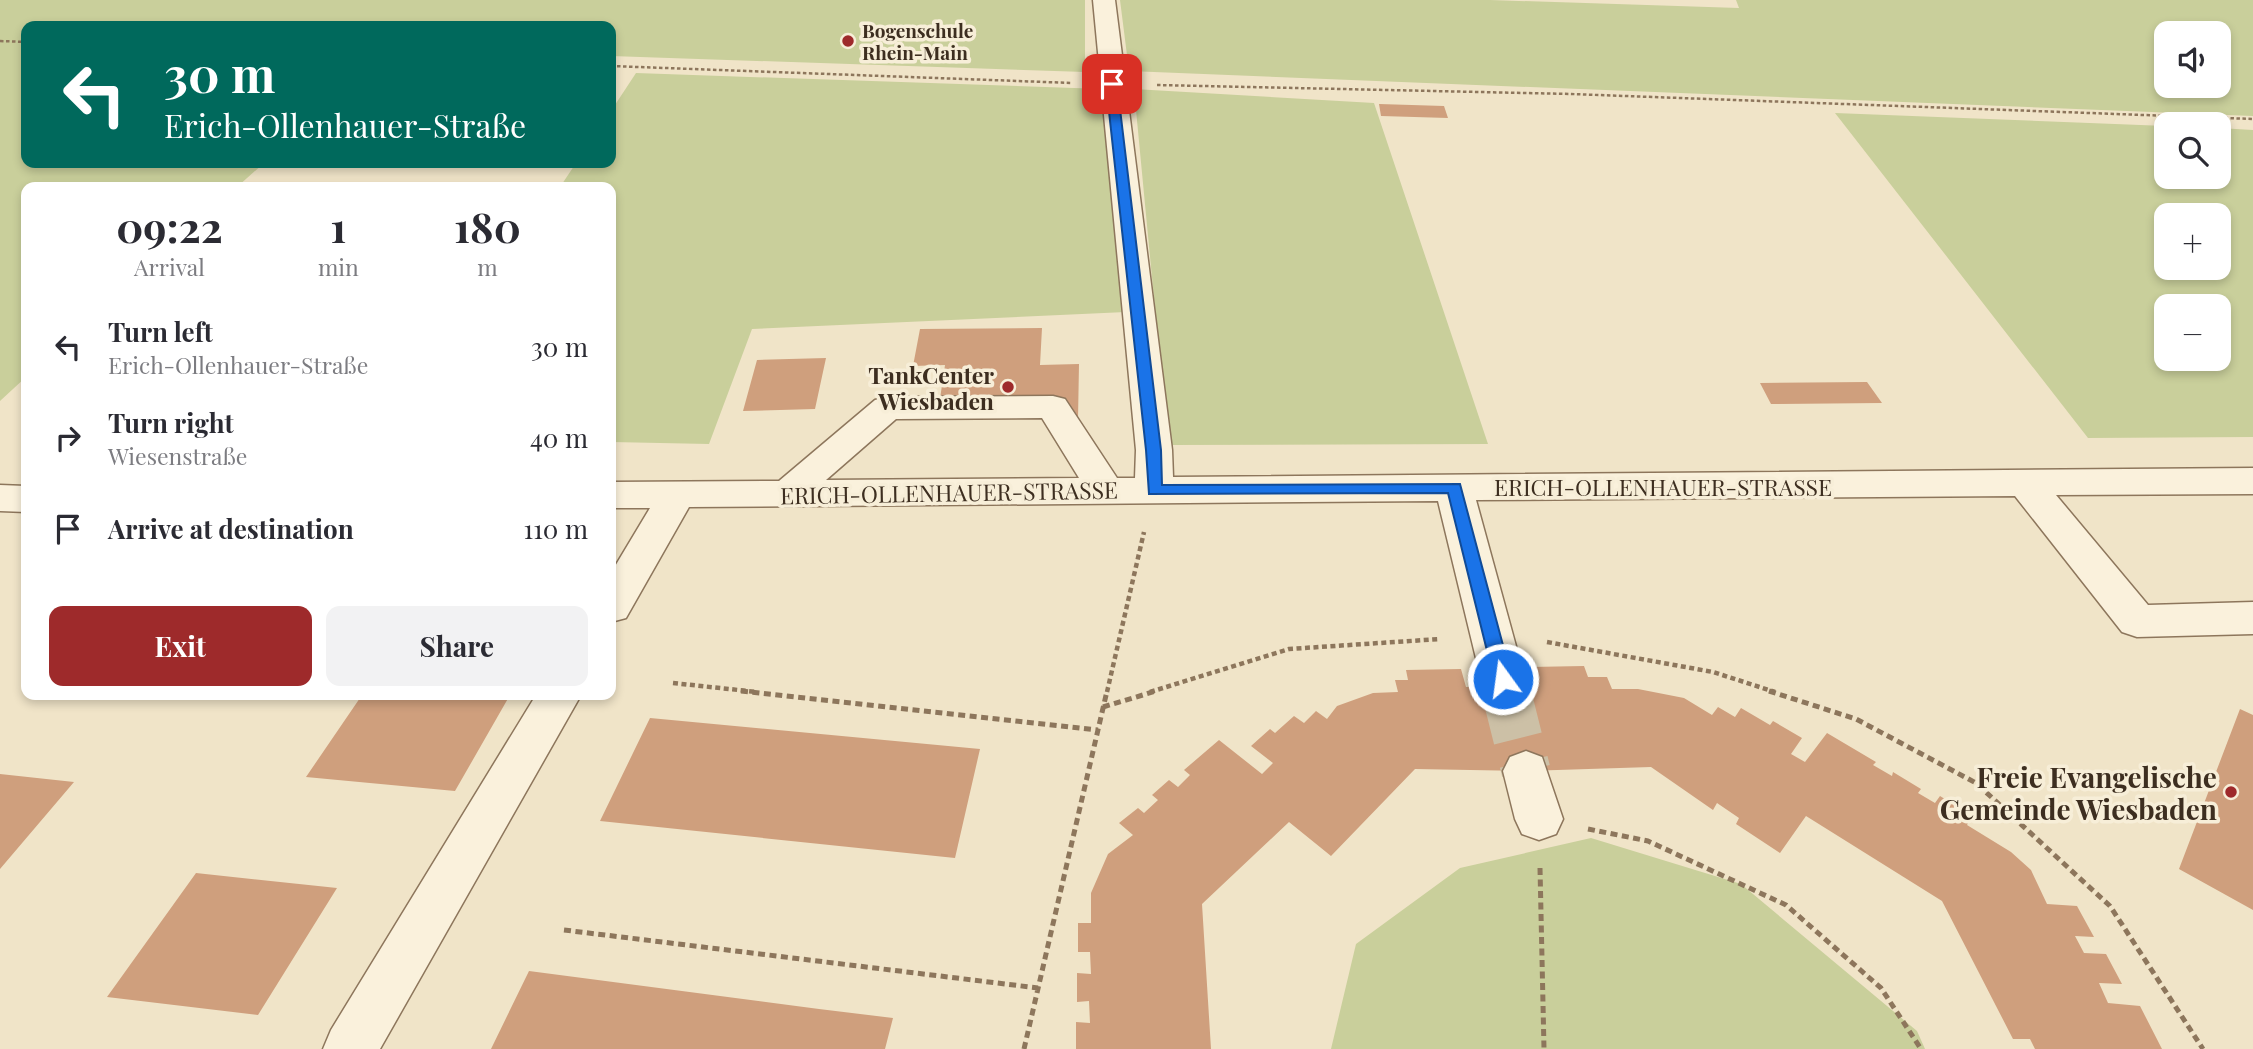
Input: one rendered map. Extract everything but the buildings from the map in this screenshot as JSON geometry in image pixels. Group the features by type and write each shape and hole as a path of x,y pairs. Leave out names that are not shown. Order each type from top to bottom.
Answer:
{"street":[{"path":"1104,0 1154,450 1154,490"},
{"path":"787,494 887,408 1053,407 1106,491"},
{"name":"ERICH-OLLENHAUER-STRASSE","path":"616,495 2253,481"},
{"path":"2025,483 2137,621 2253,618"},
{"path":"1454,488 1503,679"},
{"path":"616,599 677,495"},
{"path":"0,498 21,499"},
{"path":"350,1049 556,700"},
{"path":"1526,771 1539,818"}],"path":[{"path":"0,41 21,42"},
{"path":"616,66 1112,84 1597,94 2253,119"},
{"path":"1024,1049 1154,490"},
{"path":"1104,707 1289,649 1444,639"},
{"path":"1549,642 1713,672 1778,693 1856,719 1976,783 2110,906 2203,1049"},
{"path":"673,683 1098,730"},
{"path":"1544,1049 1539,818 1648,841 1786,905 1881,988 1921,1049"},
{"path":"564,930 1038,988"}],"green space":[{"path":"0,0 1085,0 1085,72 616,56 616,21 21,21 21,168 258,168 243,182 21,182 21,382 0,401"},
{"path":"1120,0 1490,0 1739,8 1736,0 2253,0 2253,116 2231,115 2231,112 2154,112 1129,71"},
{"path":"636,73 1103,89 1126,312 752,329 709,444 616,442 616,182 563,182 573,168 616,168 616,103"},
{"path":"1134,89 1374,103 1488,444 1168,445"},
{"path":"1835,113 2154,126 2154,189 2231,189 2231,129 2253,130 2253,437 2088,438"},
{"path":"1591,838 1741,884 1917,1031 1925,1049 1331,1049 1356,944 1460,868"}],"tunnel":[{"path":"1503,679 1506,692"},
{"path":"1506,691 1526,771"}],"place":[{"name":"Bogenschule Rhein-Main","path":"848,41"},
{"name":"TankCenter Wiesbaden","path":"1008,387"},
{"name":"Freie Evangelische Gemeinde Wiesbaden","path":"2231,792"}],"route":[{"path":"1112,84 1154,450 1154,490 1454,488 1503,679"}]}
